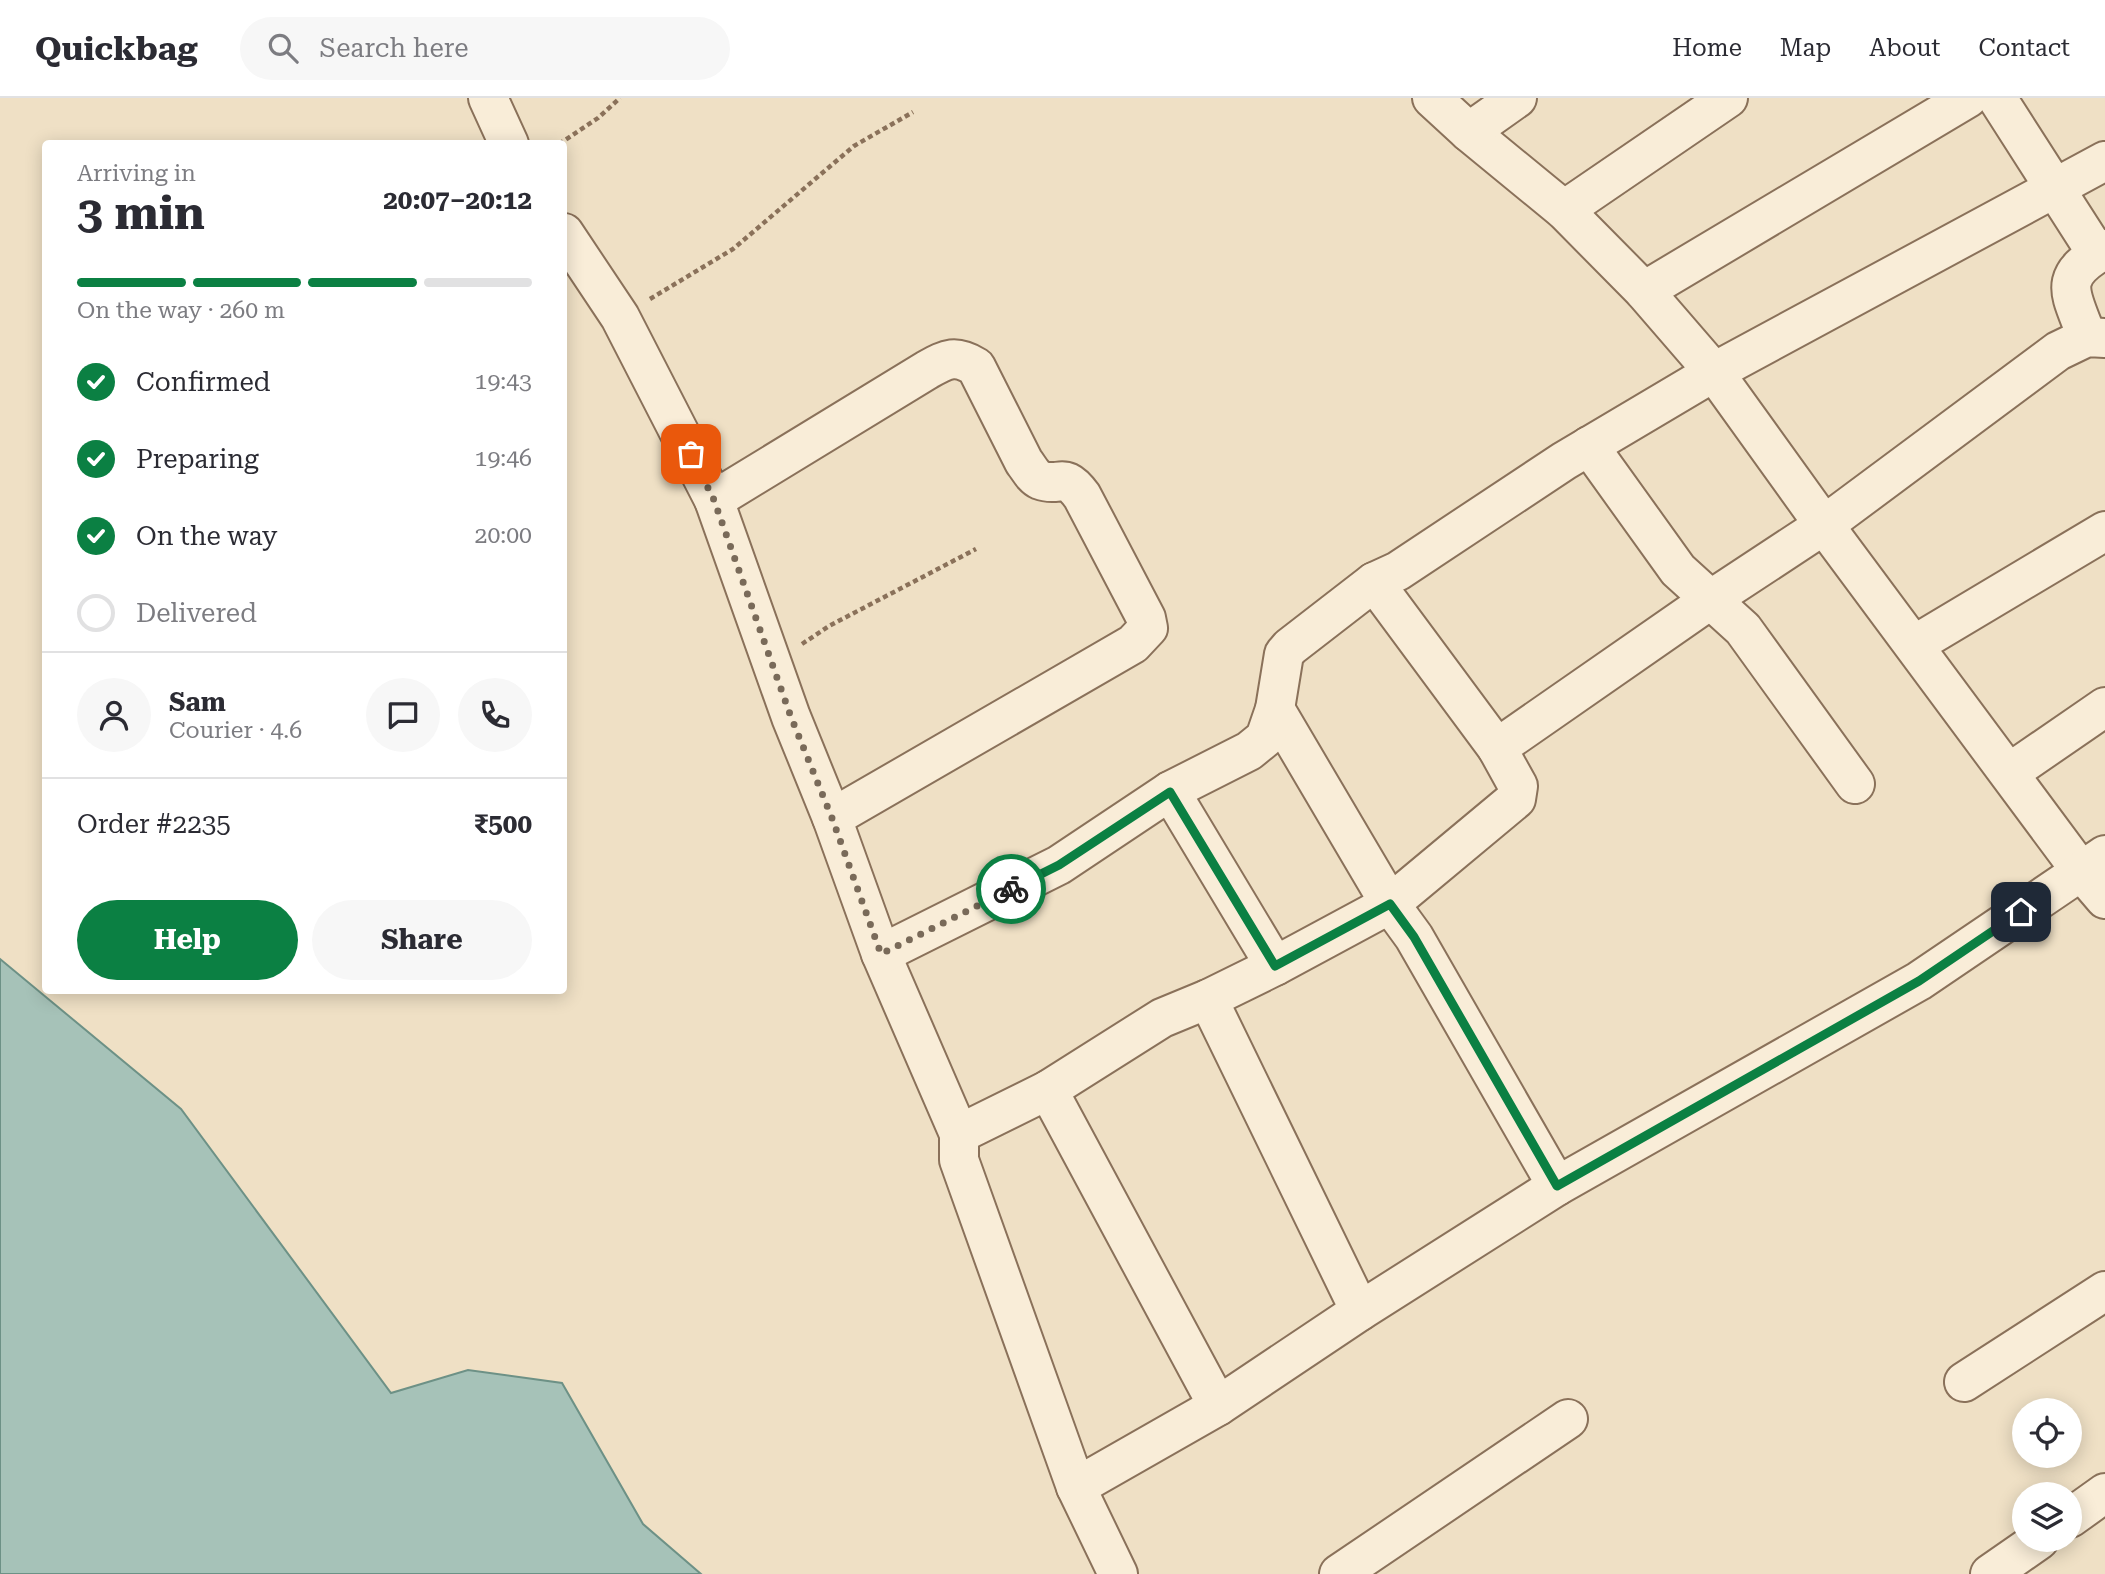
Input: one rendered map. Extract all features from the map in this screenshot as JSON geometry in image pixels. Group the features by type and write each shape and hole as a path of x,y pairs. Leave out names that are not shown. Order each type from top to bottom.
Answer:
{"street":[{"path":"488,98 507,140"},
{"path":"1076,1487 1218,1406 1360,1311 1557,1186 1919,981 2097,875 2009,773 1714,372 1644,291 1564,210 1432,98"},
{"path":"1469,132 1517,98"},
{"path":"1564,210 1728,98"},
{"path":"1644,291 1968,98"},
{"path":"1497,748 1710,600 1824,525 2058,351 2096,338 2072,297 2071,279 2079,265 2101,251 2055,188 1997,98"},
{"path":"881,954 1059,865 1170,792 1249,751 1265,738 1275,709 1284,654 1374,582 1398,571 1589,446 1714,372 2105,161"},
{"path":"567,238 620,317 714,500 772,664 881,954 959,1134 959,1160 1076,1487 1118,1574"},
{"path":"714,500 927,370 946,360 963,359 976,367 1024,462 1034,476 1042,481 1065,480 1075,486 1146,618 1148,628 1133,645 832,818"},
{"path":"1589,446 1678,570 1743,629 1855,784"},
{"path":"1914,645 2105,531"},
{"path":"959,1134 1048,1090 1163,1018 1275,966 1390,904 1516,799 1518,786 1497,748 1374,582"},
{"path":"2009,773 2105,707"},
{"path":"1275,709 1390,904 1414,937 1557,1186"},
{"path":"1170,792 1275,966"},
{"path":"1208,999 1360,1311"},
{"path":"1048,1090 1218,1406"},
{"path":"1964,1382 2105,1291"},
{"path":"1339,1574 1568,1419"},
{"path":"2082,1509 2105,1493"},
{"path":"1990,1574 2022,1552"}],"path":[{"path":"565,140 598,118 620,98"},
{"path":"620,317 733,249 853,146 912,112"},
{"path":"772,664 829,626 975,549"}],"water":[{"path":"0,959 181,1109 391,1393 468,1370 562,1383 643,1524 701,1574 0,1574"}],"way so far":[{"path":"691,454 714,500 791,717 832,818 881,954 1011,889"}],"route":[{"path":"1011,889 1059,865 1170,792 1275,966 1390,904 1414,937 1557,1186 1919,981 2021,912"}]}
